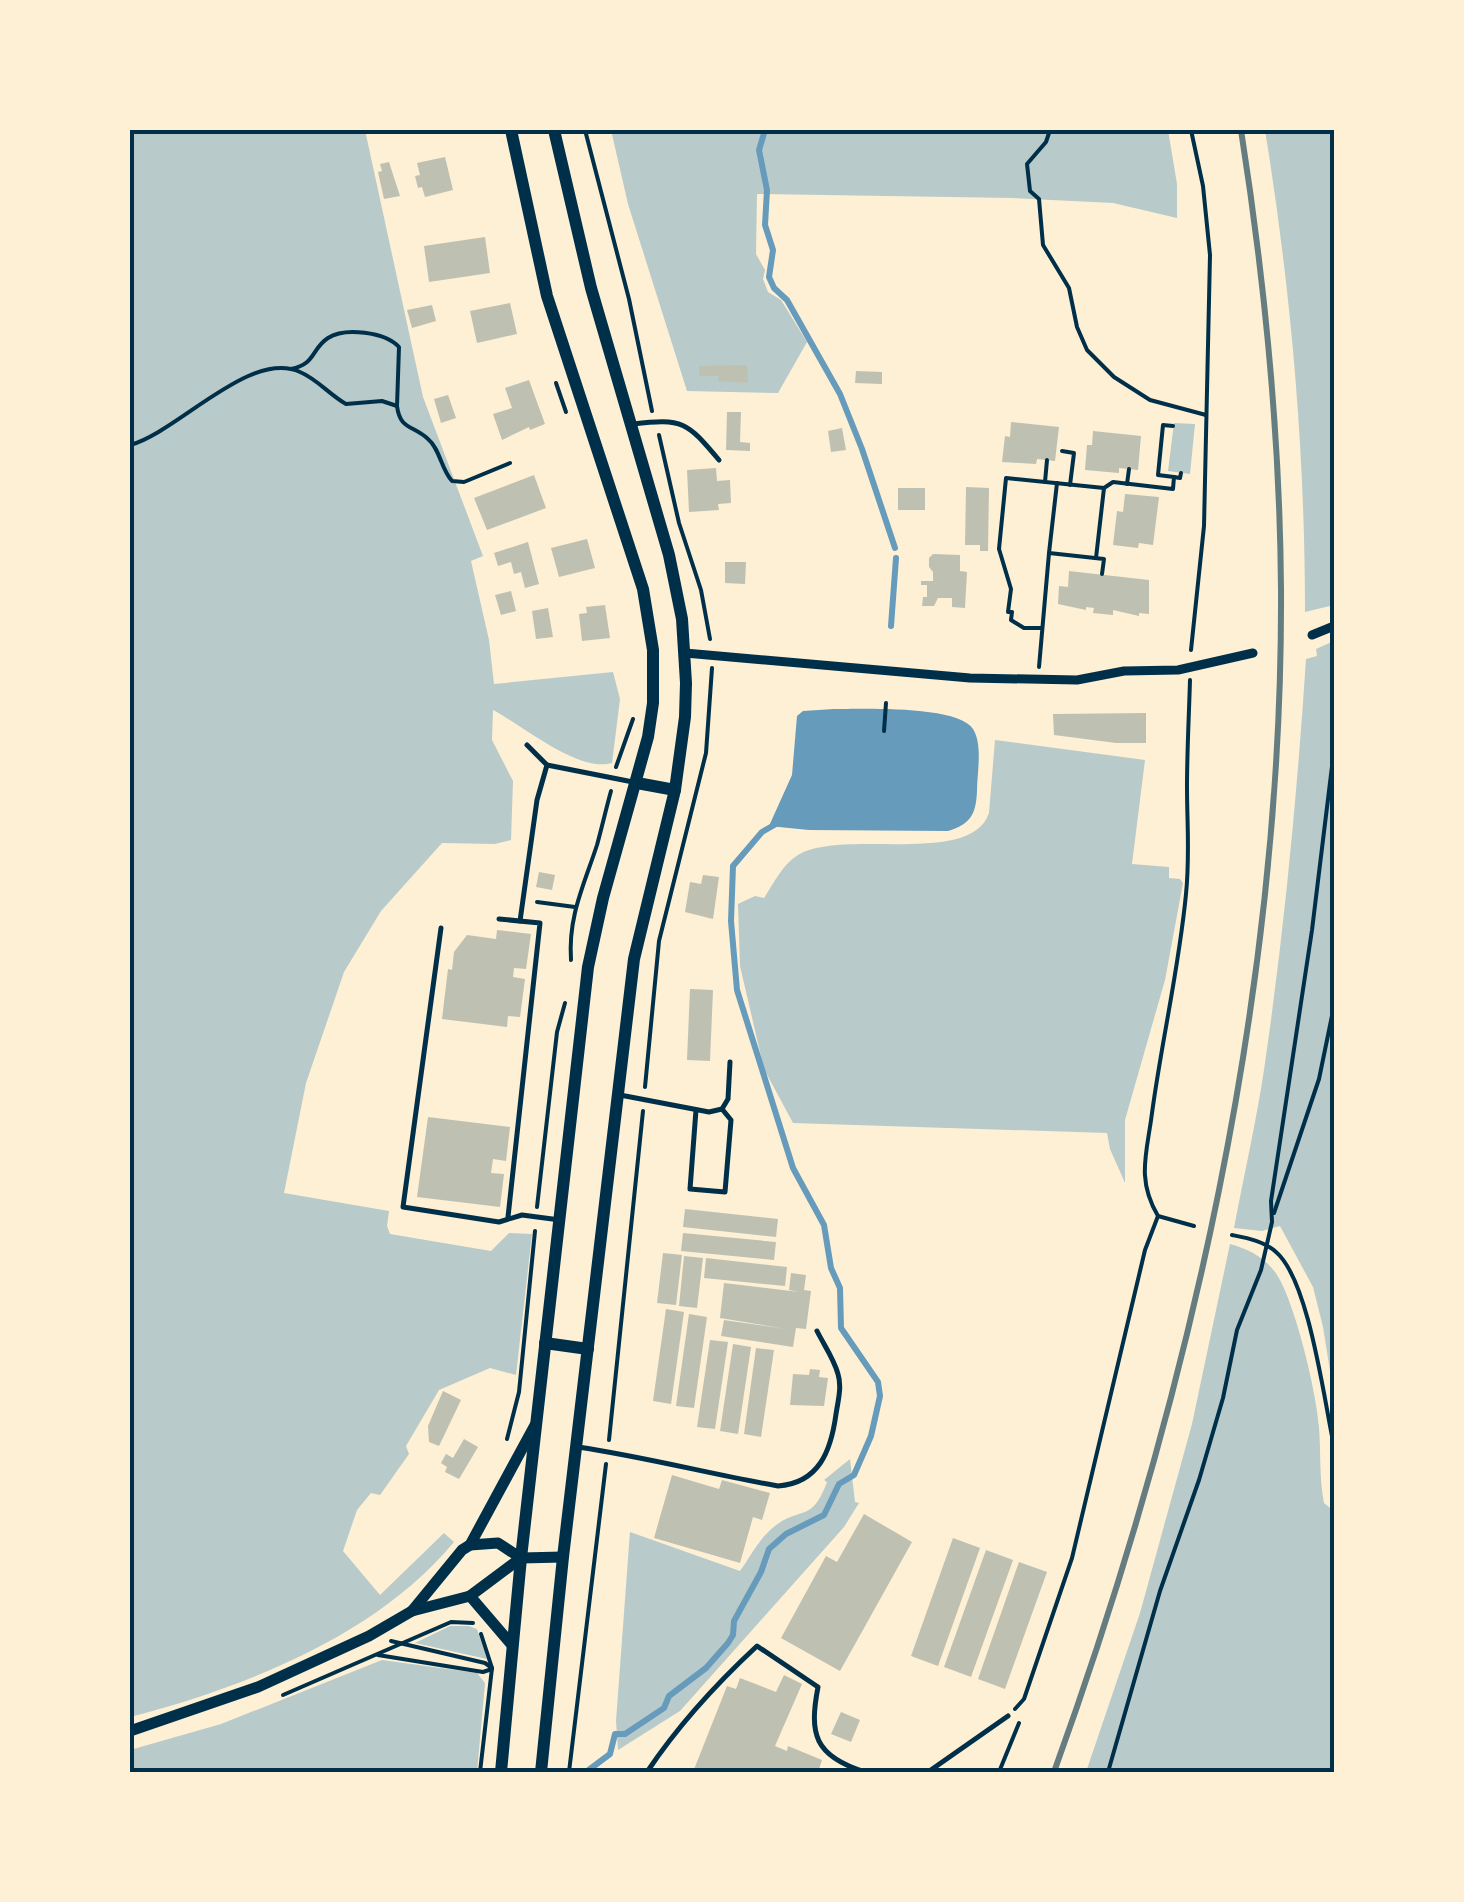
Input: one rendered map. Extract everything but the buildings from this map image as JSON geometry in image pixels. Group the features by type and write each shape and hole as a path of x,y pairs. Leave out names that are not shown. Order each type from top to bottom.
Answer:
{"main road":[{"path":"501,1772 520,1558 590,954 637,782 653,703 650,625 630,546 546,296 510,130"},
{"path":"541,1772 636,944 675,790 685,717 685,653 673,572 578,241 554,130"},
{"path":"637,782 675,790"},
{"path":"545,1343 588,1349"}],"street":[{"path":"1312,635 1334,626"},
{"path":"685,653 970,678 1079,680 1124,671 1190,668 1253,652"},
{"path":"470,1545 535,1425"},
{"path":"412,1611 470,1545 498,1543 520,1558 563,1558"},
{"path":"130,1731 258,1687 369,1636 412,1611 470,1596 520,1558"},
{"path":"470,1596 511,1644"}],"lane":[{"path":"632,424 678,422 696,434 719,460"},
{"path":"528,744 548,766 637,782"},
{"path":"520,921 537,800 548,766"},
{"path":"499,918 540,923 508,1218"},
{"path":"441,928 402,1208 498,1222 536,1216 560,1220"},
{"path":"617,1095 709,1112 722,1108 728,1099 730,1062"},
{"path":"696,1110 690,1189 724,1192 731,1120 722,1108"},
{"path":"578,1447 778,1486 796,1484 810,1476 829,1450 838,1402 838,1373 817,1331"},
{"path":"647,1772 676,1729 757,1646 818,1686 812,1720 817,1738 834,1758 865,1772"},
{"path":"928,1772 1008,1716"}],"path":[{"path":"569,1772 608,1451 658,941 710,734 712,655 701,590 679,523 630,299 584,130"},
{"path":"1050,130 1046,142 1028,164 1030,191 1039,199 1043,245 1069,288 1077,327 1087,350 1114,377 1150,400 1206,415"},
{"path":"1191,646 1204,526 1210,255 1192,130"},
{"path":"130,444 155,437 212,394 256,373 307,364 323,341 333,335 372,334 390,338 398,347 398,418 405,427 427,437 452,481 464,482 510,463"},
{"path":"290,369 301,372 346,404 382,402 397,406"},
{"path":"554,374 569,421"},
{"path":"1173,426 1164,425 1158,476 1180,478 1181,473"},
{"path":"1062,451 1074,453 1070,485"},
{"path":"1045,482 1047,460"},
{"path":"1127,484 1129,469"},
{"path":"1042,628 1024,628 1011,620 1012,612 1008,612 1011,589 998,549 1006,478 1104,488 1113,482 1173,490 1174,477"},
{"path":"1039,667 1057,484"},
{"path":"1134,495 1135,485"},
{"path":"1096,558 1104,488"},
{"path":"1050,553 1104,560 1102,574"},
{"path":"1190,668 1190,838 1186,892 1179,962 1144,1181 1158,1216 1194,1226"},
{"path":"884,731 886,703"},
{"path":"572,968 569,934 575,907 633,718"},
{"path":"1272,1218 1271,1201 1334,750"},
{"path":"522,900 575,907"},
{"path":"503,1452 519,1392 557,1032 569,992"},
{"path":"1108,1772 1154,1608 1209,1447 1237,1330 1261,1270 1272,1218 1319,1079 1334,1006"},
{"path":"999,1772 1019,1724 1024,1698 1072,1558 1145,1250 1158,1216"},
{"path":"1232,1235 1267,1245 1279,1254 1300,1291 1334,1446"},
{"path":"480,1772 492,1668 476,1624 452,1622 378,1656 483,1672 492,1668"},
{"path":"369,1636 485,1663 492,1668"},
{"path":"566,1677 581,1678"},
{"path":"1008,1716 1024,1698"}],"shaded area":[{"path":"130,130 365,130 423,397 483,556 471,561 489,640 494,684 613,672 620,699 612,763 598,764 567,755 493,710 492,740 513,781 511,840 495,844 442,843 381,911 344,972 306,1083 284,1193 389,1211 390,1234 491,1251 509,1233 532,1234 516,1375 490,1368 439,1390 406,1446 409,1454 380,1495 371,1493 357,1510 343,1551 380,1595 444,1533 454,1542 387,1605 306,1654 218,1690 130,1717"},
{"path":"611,130 1168,130 1177,184 1177,218 1113,203 757,194 756,254 765,270 763,279 768,292 781,300 807,342 778,393 687,391 628,204"},
{"path":"1265,130 1334,130 1334,605 1305,612 1295,370"},
{"path":"1174,423 1195,424 1190,474 1168,471"},
{"path":"1334,641 1334,1396 1313,1287 1280,1226 1262,1231 1234,1228 1261,1090 1278,967 1306,659 1317,656 1316,649"},
{"path":"995,740 1145,760 1132,864 1169,867 1169,878 1183,883 1165,980 1125,1120 1125,1183 1107,1133 793,1123 764,1069 740,966 738,904 755,896 764,898 792,859 818,848 933,843 958,839 977,829 989,813"},
{"path":"1230,1244 1261,1258 1282,1284 1297,1323 1314,1392 1324,1503 1334,1511 1334,1772 1086,1772 1140,1613 1192,1424"},
{"path":"850,1459 855,1502 859,1503 844,1527 680,1711 618,1750 616,1721 630,1532 740,1571 770,1531 784,1520 811,1509 822,1495 827,1482 824,1480"},
{"path":"450,1626 477,1629 487,1659 415,1643"},
{"path":"382,1660 477,1673 485,1683 477,1772 130,1772 130,1750 221,1724"}],"water":[{"path":"803,711 930,712 964,721 973,729 979,751 971,817 948,831 769,826 792,775 797,716"}],"waterway":[{"path":"765,130 759,150 767,190 765,225 773,250 769,277 787,300 840,394 895,548"},
{"path":"891,626 896,558"},
{"path":"586,1772 610,1754 615,1734 625,1734 664,1708 669,1696 706,1668 728,1643 734,1621 769,1549 786,1534 824,1515 839,1484 854,1475 871,1436 880,1396 878,1382 841,1328 840,1288 831,1268 824,1225 793,1168 737,990 731,921 733,866 762,832 776,824"}],"railway":[{"path":"1054,1772 1147,1486 1186,1339 1219,1191 1246,1041 1265,891 1277,740 1280,532 1270,359 1241,130"}]}
